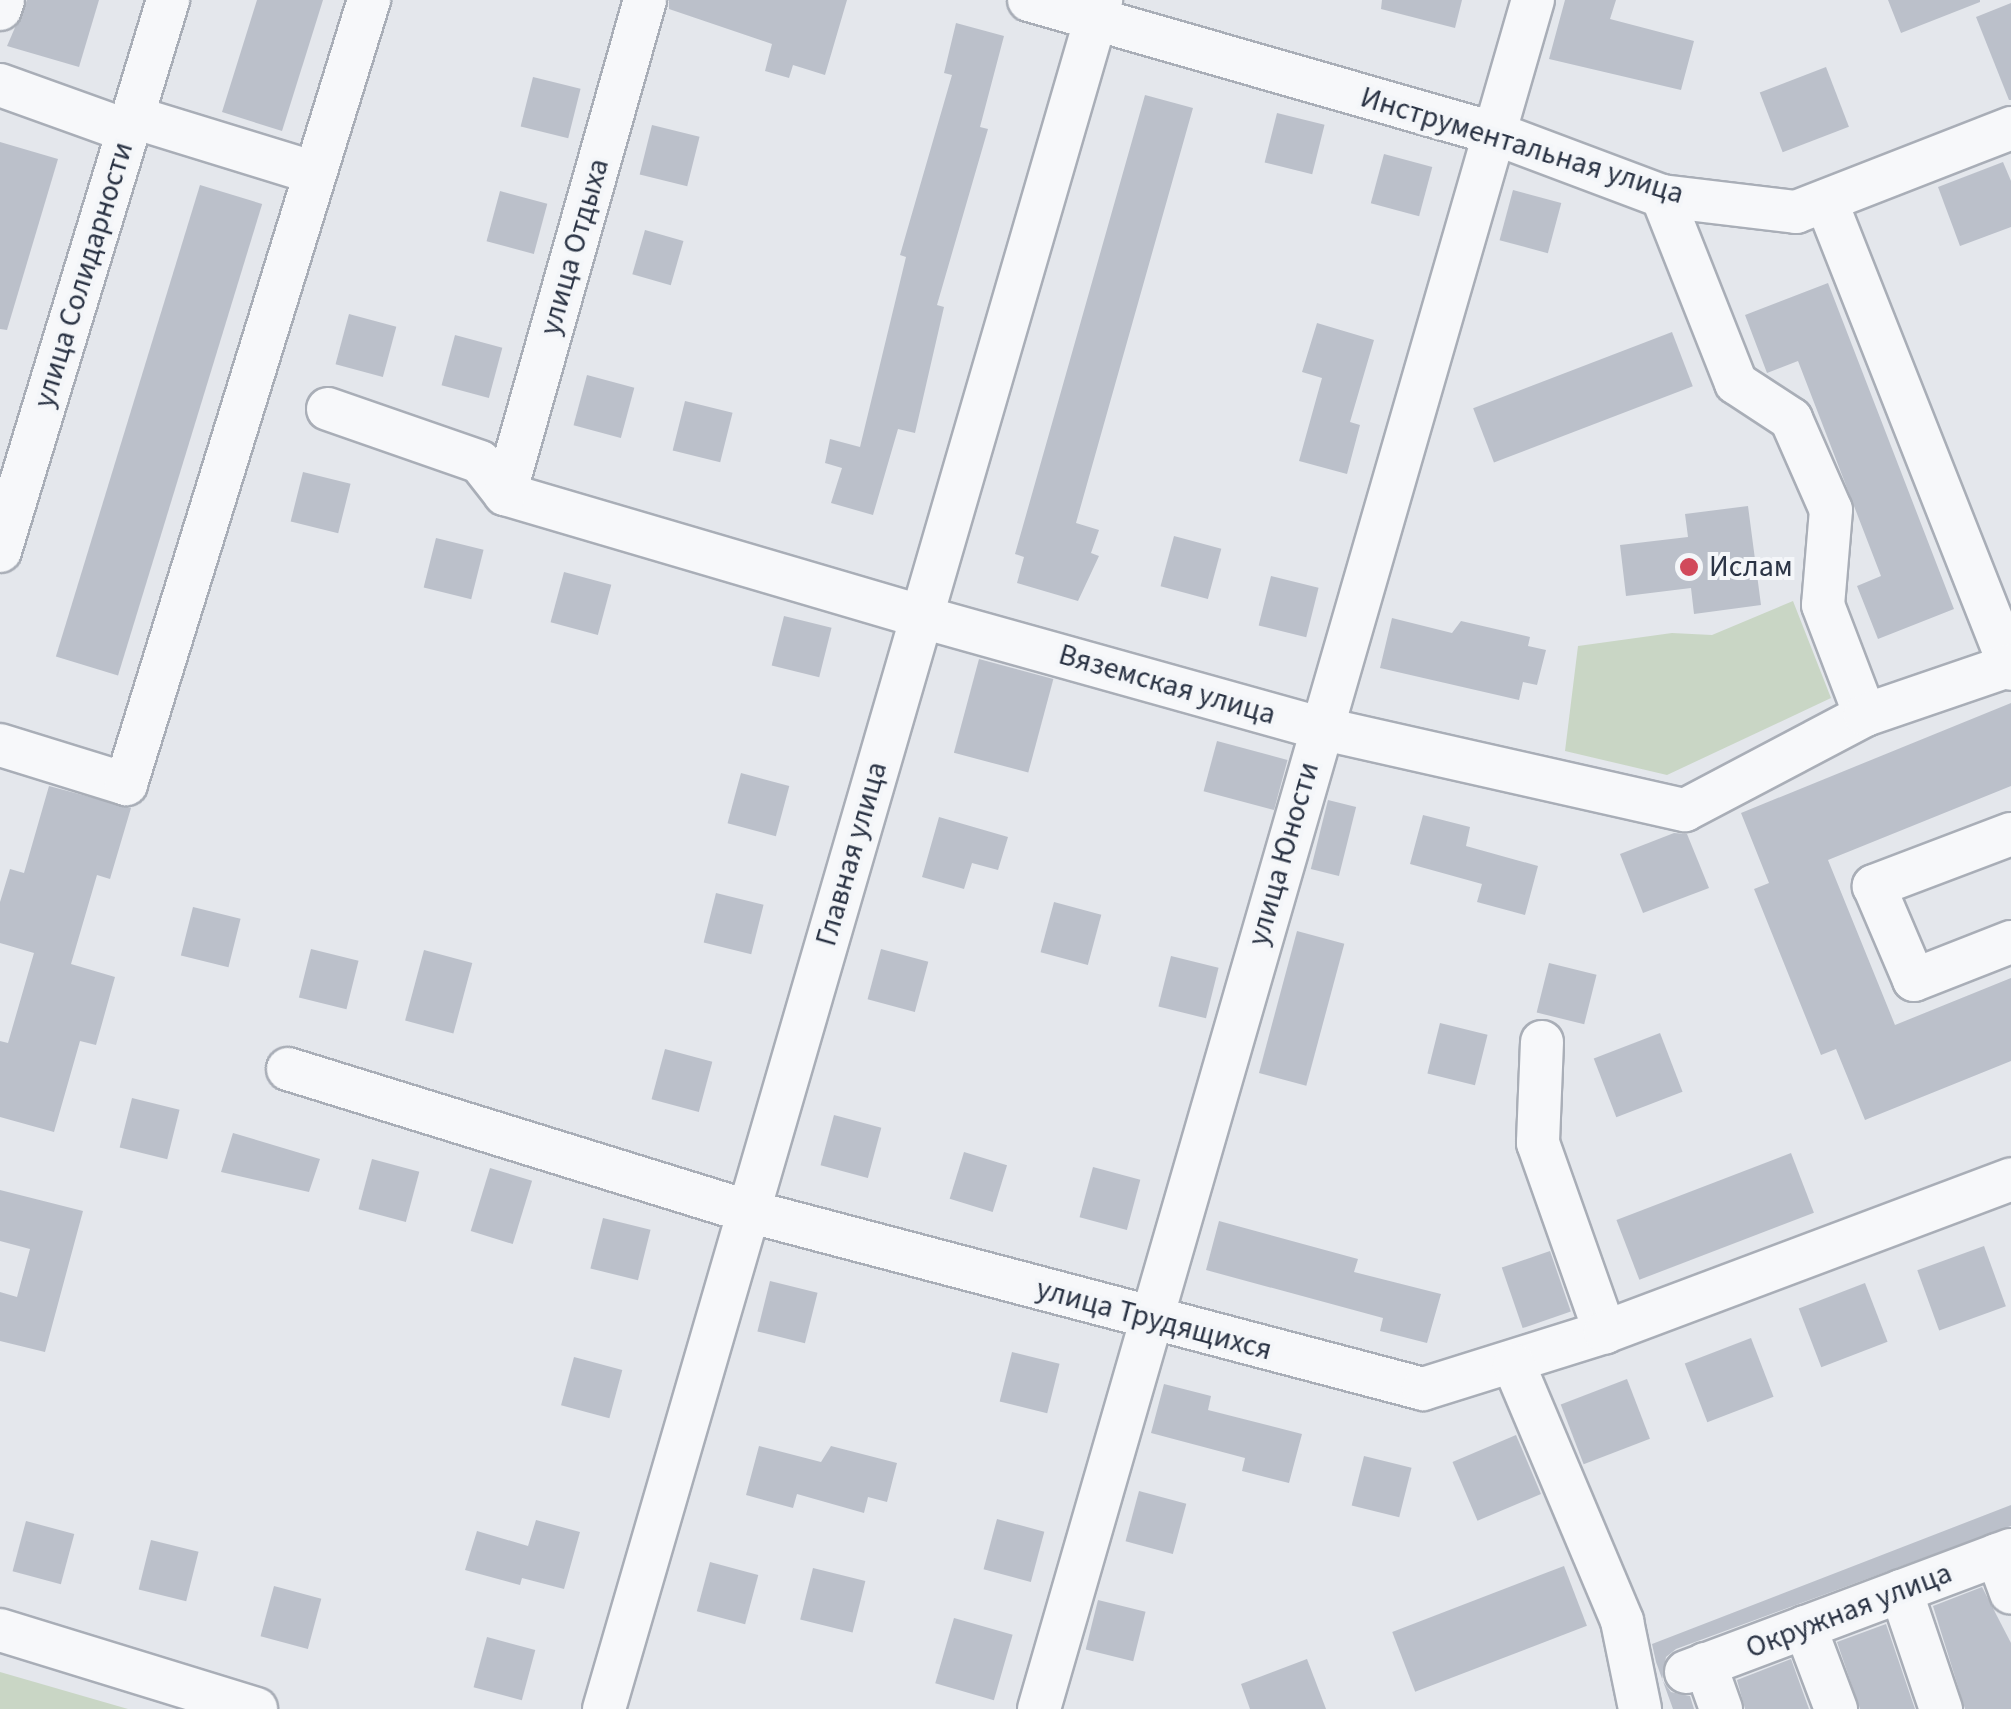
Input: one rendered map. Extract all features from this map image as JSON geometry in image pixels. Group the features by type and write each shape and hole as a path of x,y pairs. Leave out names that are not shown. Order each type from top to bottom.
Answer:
{"street":[{"path":"0,9 3,0"},
{"name":"улица Солидарности","path":"0,551 168,0"},
{"path":"0,745 126,784 369,0"},
{"name":"улица Отдыха","path":"506,494 645,0"},
{"name":"Инструментальная улица","path":"1029,0 1098,10 1494,133 1662,196 1796,212 2011,128"},
{"name":"улица Юности","path":"1039,1709 1320,728 1534,0"},
{"name":"Главная улица","path":"604,1709 1098,10"},
{"path":"0,85 316,174"},
{"path":"1662,196 1736,383 1791,419 1831,510 1823,605 1865,715"},
{"path":"1826,200 2010,666"},
{"name":"Вяземская улица","path":"328,409 480,462 506,494 922,617 1320,728 1685,810 1865,715 2010,666"},
{"path":"2011,834 1874,886 1914,980 2011,942"},
{"path":"1542,1042 1538,1143 1605,1332"},
{"name":"улица Трудящихся","path":"288,1069 748,1210 1150,1320 1424,1389 1514,1365 2011,1179"},
{"path":"1514,1365 1622,1621 1640,1709"},
{"name":"Окружная улица","path":"1722,1709 1696,1668 1901,1591 2006,1566"},
{"path":"1901,1591 1942,1709"},
{"path":"1805,1627 1836,1709"},
{"path":"0,1630 256,1709"}],"green space":[{"path":"1793,601 1831,698 1667,775 1565,751 1578,646 1672,633 1712,635"},
{"path":"0,1672 128,1709 0,1709"}],"building":[{"path":"27,0 99,0 79,67 7,46"},
{"path":"257,0 323,0 282,131 222,112"},
{"path":"669,0 847,0 825,75 793,65 789,78 765,71 772,44 669,9"},
{"path":"1382,0 1462,0 1455,28 1381,9"},
{"path":"1565,0 1616,0 1610,19 1694,41 1681,90 1549,59"},
{"path":"1888,0 1980,0 1980,2 1901,33"},
{"path":"2011,3 2011,100 2009,100 1976,17"},
{"path":"956,23 1004,36 980,127 988,129 937,305 944,307 915,433 898,429 873,515 831,503 842,468 825,463 830,439 860,447 906,257 900,255 952,75 944,73"},
{"path":"1826,67 1849,127 1783,152 1760,92"},
{"path":"533,77 581,89 568,138 521,126"},
{"path":"1145,95 1193,108 1076,523 1099,530 1091,553 1099,556 1078,601 1017,583 1024,557 1015,554"},
{"path":"1277,113 1325,125 1312,174 1265,162"},
{"path":"652,125 700,137 687,186 640,174"},
{"path":"0,142 58,159 7,330 0,329"},
{"path":"1384,154 1432,167 1419,216 1371,203"},
{"path":"2003,162 2011,181 2011,227 1960,246 1938,187"},
{"path":"200,185 262,204 118,675 56,656"},
{"path":"1513,190 1561,203 1548,253 1500,240"},
{"path":"500,191 547,204 534,254 487,241"},
{"path":"645,230 683,241 671,285 632,274"},
{"path":"1828,283 1954,609 1878,639 1857,586 1881,576 1798,361 1767,373 1745,315"},
{"path":"349,314 396,327 383,377 336,364"},
{"path":"1317,323 1374,340 1350,422 1360,425 1347,474 1299,461 1322,378 1302,372"},
{"path":"1672,332 1693,386 1494,462 1473,408"},
{"path":"455,335 502,348 489,398 442,385"},
{"path":"587,375 634,388 621,438 574,425"},
{"path":"685,401 733,413 720,462 673,450"},
{"path":"303,472 351,484 338,533 291,521"},
{"name":"Ислам","path":"1748,506 1761,605 1694,614 1691,588 1626,596 1620,545 1688,537 1685,514"},
{"path":"1174,536 1221,549 1208,599 1161,586"},
{"path":"436,538 484,550 471,599 424,587"},
{"path":"564,572 611,585 598,635 551,622"},
{"path":"1271,576 1319,588 1306,637 1259,625"},
{"path":"784,616 832,628 819,677 772,665"},
{"path":"1392,618 1452,633 1461,621 1530,637 1528,646 1546,650 1537,685 1523,682 1519,700 1380,668"},
{"path":"979,659 1053,679 1028,773 954,753"},
{"path":"2011,703 2011,786 1828,860 1895,1025 2011,978 2011,1061 1865,1120 1836,1049 1821,1055 1754,889 1769,883 1741,813"},
{"path":"1217,741 1288,760 1274,810 1204,791"},
{"path":"741,773 789,786 776,836 728,823"},
{"path":"49,786 131,808 110,879 97,875 71,964 115,977 96,1045 80,1041 54,1132 0,1117 0,1041 8,1043 34,953 0,943 0,902 10,869 24,873"},
{"path":"1328,800 1356,807 1339,876 1311,869"},
{"path":"1423,815 1470,827 1466,846 1538,866 1525,915 1477,902 1482,884 1410,864"},
{"path":"939,817 1008,837 998,870 972,863 964,889 922,877"},
{"path":"1674,833 1687,834 1709,888 1643,913 1620,854"},
{"path":"716,893 764,905 751,954 704,942"},
{"path":"1054,902 1101,915 1088,965 1041,952"},
{"path":"193,907 241,919 228,967 181,956"},
{"path":"1297,931 1344,944 1306,1086 1259,1073"},
{"path":"311,949 359,961 346,1009 299,998"},
{"path":"881,949 928,962 915,1012 868,999"},
{"path":"424,950 472,963 453,1033 405,1021"},
{"path":"1171,956 1219,968 1206,1018 1158,1006"},
{"path":"1549,963 1597,975 1584,1024 1537,1012"},
{"path":"1440,1023 1488,1035 1475,1085 1427,1073"},
{"path":"1660,1033 1683,1092 1616,1117 1594,1058"},
{"path":"665,1049 712,1062 699,1112 652,1099"},
{"path":"132,1098 180,1110 167,1159 120,1147"},
{"path":"834,1115 881,1128 868,1178 821,1165"},
{"path":"233,1133 320,1159 309,1192 221,1172"},
{"path":"964,1152 1007,1165 993,1212 950,1199"},
{"path":"1791,1153 1814,1213 1639,1280 1616,1220"},
{"path":"372,1159 419,1172 406,1222 359,1209"},
{"path":"1093,1167 1140,1180 1127,1230 1080,1217"},
{"path":"490,1168 532,1181 513,1244 471,1231"},
{"path":"0,1190 83,1211 45,1352 0,1341 0,1292 17,1297 30,1249 0,1241"},
{"path":"603,1218 651,1230 638,1280 590,1268"},
{"path":"1219,1221 1358,1259 1354,1272 1441,1294 1427,1343 1380,1331 1383,1318 1206,1270"},
{"path":"1984,1246 2006,1306 1939,1330 1917,1270"},
{"path":"1550,1251 1571,1312 1523,1328 1502,1268"},
{"path":"770,1281 818,1293 805,1343 757,1331"},
{"path":"1865,1283 1888,1342 1821,1367 1799,1308"},
{"path":"1751,1338 1774,1397 1707,1422 1685,1363"},
{"path":"1012,1352 1060,1364 1047,1413 1000,1401"},
{"path":"574,1357 622,1370 609,1418 561,1405"},
{"path":"1627,1379 1650,1439 1584,1464 1561,1404"},
{"path":"1164,1384 1211,1396 1208,1410 1302,1434 1289,1483 1242,1471 1245,1458 1151,1433"},
{"path":"1516,1435 1541,1494 1477,1521 1452,1462"},
{"path":"759,1446 821,1462 831,1446 897,1463 887,1502 868,1497 864,1513 797,1494 793,1508 746,1495"},
{"path":"1364,1456 1412,1468 1399,1517 1352,1505"},
{"path":"1139,1491 1186,1504 1173,1554 1126,1541"},
{"path":"2011,1505 2011,1526 1676,1649 1666,1657 1662,1679 1652,1644"},
{"path":"997,1519 1044,1532 1031,1582 984,1569"},
{"path":"536,1520 580,1532 564,1589 522,1578 520,1585 465,1570 477,1531 528,1546"},
{"path":"26,1521 74,1534 61,1584 13,1571"},
{"path":"151,1540 199,1552 186,1601 139,1589"},
{"path":"710,1562 758,1575 745,1624 697,1611"},
{"path":"1564,1566 1587,1626 1415,1692 1392,1632"},
{"path":"813,1568 865,1581 853,1632 800,1619"},
{"path":"274,1586 321,1599 308,1649 261,1636"},
{"path":"1982,1587 2011,1643 2011,1709 1965,1709 1933,1606"},
{"path":"1098,1600 1146,1612 1133,1661 1086,1649"},
{"path":"954,1618 1013,1635 994,1700 935,1683"},
{"path":"1886,1624 1915,1709 1860,1709 1837,1642"},
{"path":"487,1637 535,1650 522,1700 474,1687"},
{"path":"1307,1659 1326,1709 1250,1709 1241,1684"},
{"path":"1791,1659 1809,1709 1745,1709 1737,1680"},
{"path":"1663,1681 1671,1692 1690,1696 1694,1709 1673,1709"}],"place":[{"name":"Ислам","path":"1689,567"}]}
